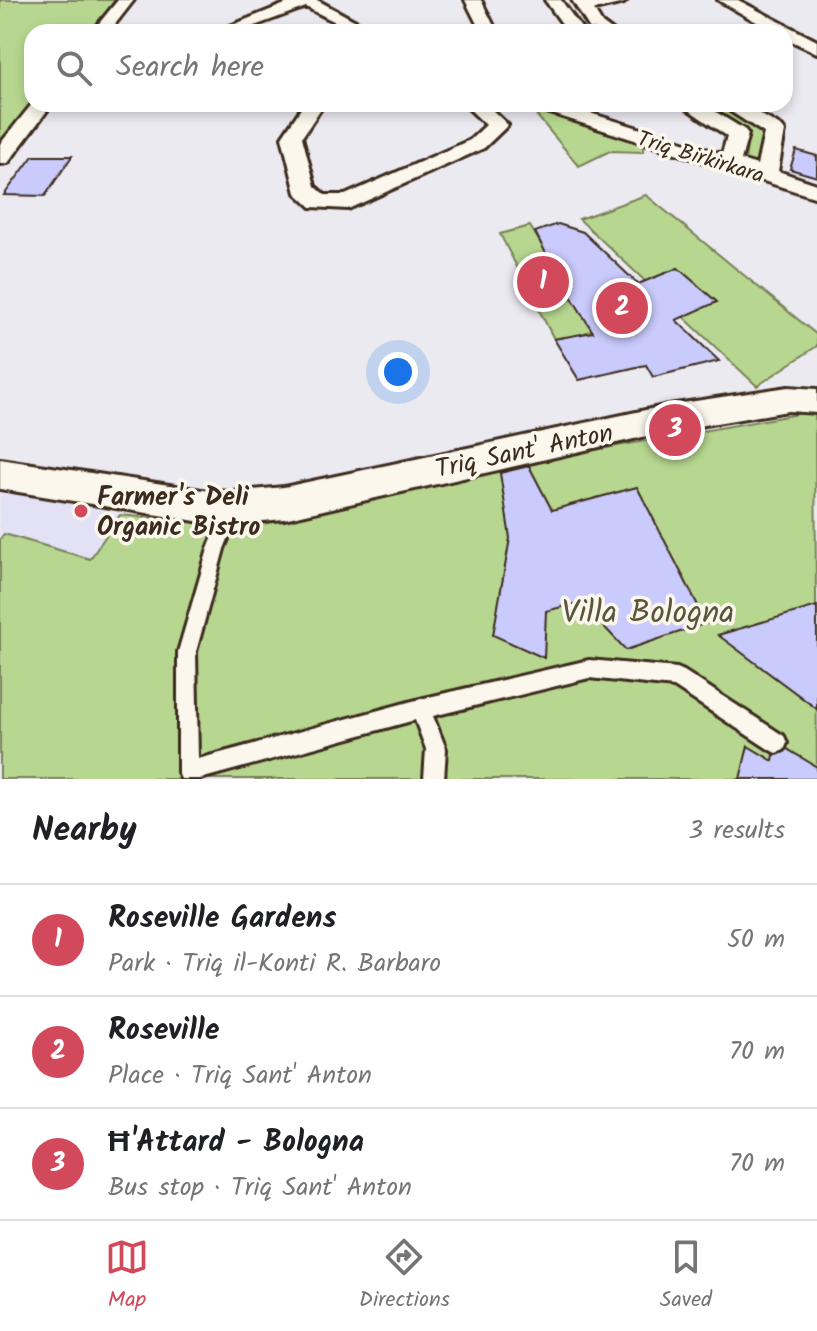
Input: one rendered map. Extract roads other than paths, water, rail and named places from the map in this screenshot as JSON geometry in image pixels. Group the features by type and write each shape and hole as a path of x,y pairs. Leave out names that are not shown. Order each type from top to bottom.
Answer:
{"street":[{"path":"106,24 126,0"},
{"path":"473,0 485,24"},
{"path":"553,0 570,24"},
{"path":"595,24 582,3 619,0"},
{"path":"726,0 772,24"},
{"path":"244,24 306,1 351,24"},
{"path":"793,35 817,48"},
{"path":"0,158 36,112"},
{"path":"309,112 292,137 304,188 319,202 348,202 477,144 498,125 483,112"},
{"name":"Triq Birkirkara","path":"567,112 817,191"},
{"path":"703,112 738,134 729,165"},
{"path":"743,112 775,131 766,176"},
{"name":"Triq Sant' Anton","path":"0,474 232,508 284,503 669,418 788,399 817,401"}],"lane":[{"path":"232,508 216,549 187,652 188,772 420,709 589,669 677,678 777,743"},
{"path":"420,709 436,749 434,779"}],"place":[{"name":"Roseville Gardens","path":"543,282"},
{"name":"Roseville","path":"622,308"},
{"name":"Ħ'Attard - Bologna","path":"675,430"},
{"name":"Farmer's Deli Organic Bistro","path":"81,511"}],"park label":[{"name":"Villa Bologna","path":"648,611"}]}
